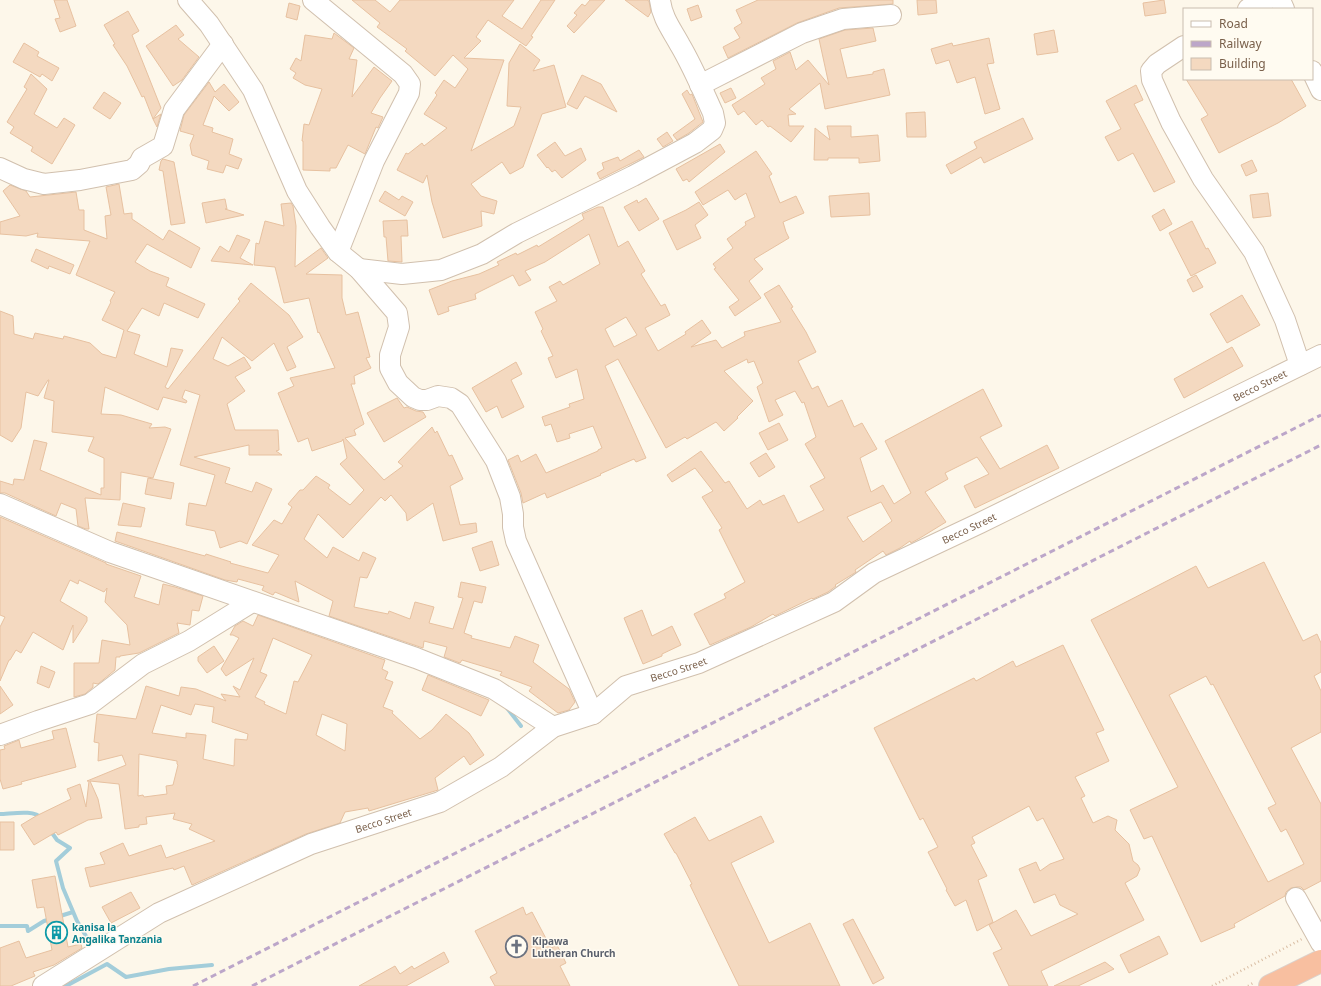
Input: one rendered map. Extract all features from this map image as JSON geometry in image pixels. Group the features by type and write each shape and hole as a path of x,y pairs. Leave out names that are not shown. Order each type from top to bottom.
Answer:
{"highway":[{"path":"1270,986 1321,961"}],"street":[{"path":"188,0 209,24 253,90 297,191 320,227 338,252 359,269 397,313 399,328 390,356 390,368 398,383 413,397 420,400 427,400 438,396 450,398 460,404 496,461 510,497 516,541 593,714"},
{"path":"313,0 403,74 410,84 409,93 374,161 338,252"},
{"path":"359,269 402,274 441,270 482,254 517,233 695,143 712,130 715,122 713,113 680,45 666,23 660,0"},
{"path":"1250,8 1266,0"},
{"path":"700,85 802,33 843,19 891,14"},
{"path":"0,168 24,179 44,184 80,180 132,170 139,164 142,158 163,146 174,110 223,44"},
{"path":"1183,47 1157,64 1151,71 1152,80 1171,122 1203,179 1254,252 1286,320 1300,365"},
{"path":"1313,73 1321,90"},
{"name":"Becco Street","path":"42,986 159,914 311,844 440,802 501,767 553,727 593,714 626,686 699,663 834,602 874,573 980,523 1321,355"},
{"path":"0,504 110,552 416,658 494,689 553,727"},
{"path":"0,735 90,704 143,664 189,641 252,602"},
{"path":"1296,898 1318,938"}],"path":[{"path":"1212,986 1318,938"}],"building":[{"path":"54,0 67,0 76,26 60,32 55,19 60,18"},
{"path":"352,0 375,0 390,12 400,0 514,0 502,16 522,29 541,0 555,0 526,46 488,20 476,37 481,41 464,58 504,60 471,151 514,126 521,107 507,106 509,63 520,44 540,60 533,71 554,65 566,107 542,114 523,167 510,174 502,162 471,184 481,196 497,201 494,214 481,211 482,226 443,238 432,202 427,175 423,183 397,170 406,153 408,154 422,143 424,146 447,128 424,114 437,95 435,93 444,80 455,88 468,69 453,55 435,76 405,51 407,49 377,27 380,23"},
{"path":"590,0 605,0 574,33 567,26 577,15 574,13 582,4 585,6"},
{"path":"625,0 647,0 649,1 651,12 648,17"},
{"path":"758,0 893,0 893,4 839,8 797,23 728,58 723,47 740,38 734,28 742,23 736,10"},
{"path":"917,0 936,0 937,13 918,15"},
{"path":"1164,0 1166,13 1145,16 1143,3"},
{"path":"289,3 300,6 297,20 286,17"},
{"path":"698,5 702,17 691,21 687,9"},
{"path":"128,11 139,31 132,35 161,108 153,119 144,96 142,97 127,66 113,45 115,44 104,25"},
{"path":"176,25 184,35 178,39 199,57 182,80 173,86 146,46"},
{"path":"873,28 876,41 840,49 847,78 873,74 873,72 884,69 890,95 825,109 820,83 789,109 796,114 788,115 789,126 804,126 791,142 770,126 768,127 762,120 756,125 744,111 738,115 732,105 765,84 761,78 776,69 773,61 790,52 796,70 808,60 829,85 819,39 845,30"},
{"path":"1054,30 1058,52 1037,55 1034,34"},
{"path":"334,33 354,48 349,59 357,60 352,97 374,67 392,81 371,113 383,117 378,128 376,127 365,154 348,145 336,168 330,168 330,171 303,170 302,141 304,124 309,125 322,89 305,85 293,78 296,73 290,69 296,58 301,61 305,35 332,39"},
{"path":"989,38 994,63 987,64 1000,109 985,114 975,77 957,83 949,60 936,64 931,49 952,43 953,46"},
{"path":"24,43 39,52 37,56 59,68 52,81 42,74 40,77 13,62"},
{"path":"31,74 47,89 34,114 57,128 64,118 75,125 52,164 31,151 33,147 10,133 14,127 7,122 27,89 24,87"},
{"path":"582,75 601,84 617,112 585,96 577,109 567,104"},
{"path":"1187,80 1292,80 1306,106 1278,123 1219,153 1201,119 1208,115"},
{"path":"209,82 215,92 224,84 239,102 229,111 214,96 203,125 213,128 212,132 233,139 229,154 242,159 238,169 226,165 223,173 207,169 209,161 192,155 190,145 194,135 180,131 184,115"},
{"path":"1136,85 1143,100 1134,104 1175,182 1154,192 1133,153 1118,161 1105,137 1121,129 1106,101"},
{"path":"731,88 736,98 725,103 720,93"},
{"path":"687,90 690,95 692,94 703,122 677,140 673,135 695,119 682,94"},
{"path":"104,92 121,103 110,119 93,108"},
{"path":"925,112 926,137 907,137 906,113"},
{"path":"161,114 157,127 153,119"},
{"path":"1023,118 1033,139 984,163 981,157 951,174 946,165 977,148 974,142"},
{"path":"827,126 851,126 851,137 878,135 880,161 859,163 859,158 828,158 828,160 814,160 815,128 830,140"},
{"path":"667,132 673,141 663,147 657,139"},
{"path":"555,142 565,156 581,148 586,160 562,178 555,170 552,172 548,167 547,168 537,155"},
{"path":"720,144 725,152 689,182 687,179 683,181 676,169"},
{"path":"639,150 644,157 600,179 597,173 604,169 602,163 618,157 620,161"},
{"path":"756,151 772,174 769,176 780,203 796,196 804,213 783,222 789,238 754,259 763,269 749,281 761,298 735,316 729,307 739,300 714,269 716,268 713,264 733,248 727,239 746,225 745,222 755,217 746,193 735,200 728,190 703,205 695,192"},
{"path":"163,159 174,162 185,223 171,225 163,171 159,170"},
{"path":"1252,160 1257,171 1246,176 1241,165"},
{"path":"119,184 124,214 132,213 132,219 163,240 169,230 200,248 191,268 147,244 135,262 150,271 169,278 166,286 205,304 198,318 164,303 159,316 142,308 127,331 140,335 134,354 167,367 171,348 183,350 165,387 168,389 240,301 238,299 251,283 289,315 303,337 287,347 296,367 287,371 274,343 252,361 222,337 213,359 228,366 244,357 251,368 235,377 245,391 227,404 235,430 278,430 279,450 276,451 282,455 249,455 249,445 194,457 230,468 225,483 252,492 256,482 272,489 247,544 240,541 220,548 215,531 186,525 189,503 206,506 215,475 180,465 200,395 185,390 182,398 187,401 186,403 163,397 158,410 105,387 101,414 121,415 152,424 149,428 165,427 171,429 153,478 121,472 120,500 85,498 89,529 78,526 76,509 61,503 56,516 5,493 0,493 0,481 13,485 14,479 24,480 34,440 47,443 40,470 101,495 101,488 104,488 104,458 88,451 94,437 52,432 54,401 44,398 49,380 38,396 26,392 21,428 12,442 0,435 0,311 13,316 14,334 33,339 35,333 63,339 64,336 90,343 102,354 116,358 124,330 102,320 115,292 76,275 90,241 37,237 38,233 26,236 0,234 0,222 20,216 3,191 10,185 26,191 30,197 76,192 79,210 84,210 84,230 107,239 105,216 111,215 106,187"},
{"path":"385,191 399,200 402,196 413,202 405,216 379,201"},
{"path":"869,193 870,215 831,217 829,196"},
{"path":"1268,193 1271,216 1253,218 1250,195"},
{"path":"646,198 659,219 639,231 624,207 637,200 638,203"},
{"path":"225,199 227,209 225,209 244,215 206,223 202,203"},
{"path":"699,202 708,215 695,225 701,238 677,250 663,221"},
{"path":"291,203 293,206 296,226 295,267 321,248 328,258 306,274 342,275 342,298 346,315 358,312 370,357 366,358 371,368 354,376 355,384 351,384 364,424 354,430 356,435 345,438 384,480 403,466 398,462 432,427 435,433 437,431 449,456 452,455 463,479 450,486 460,525 476,523 477,532 443,541 433,503 407,521 406,513 391,495 385,501 381,497 343,538 318,514 304,539 327,558 333,547 359,561 363,552 376,558 367,578 360,577 354,607 388,614 389,611 410,619 415,602 434,607 429,623 453,629 463,598 458,597 461,582 486,587 482,603 474,601 464,633 472,636 471,638 510,648 515,636 539,645 533,662 569,689 575,702 569,710 558,713 529,691 532,687 500,675 502,672 462,660 460,663 444,657 447,647 424,641 423,648 329,616 333,601 295,581 299,602 275,592 273,595 262,590 264,586 238,579 237,582 225,580 115,541 117,532 205,556 206,554 231,562 230,563 268,573 279,555 252,545 274,520 282,524 292,507 288,504 300,490 303,490 316,476 330,485 328,488 350,505 364,490 340,464 347,458 343,439 342,441 312,451 308,438 298,442 278,393 294,386 290,378 335,368 319,332 318,333 309,298 284,303 275,267 254,265 256,243 259,244 265,221 284,226 281,204"},
{"path":"598,207 603,207 618,247 628,241 645,271 641,274 661,306 665,304 670,315 645,328 658,351 686,334 685,332 702,320 711,333 691,347 716,340 722,348 745,336 744,332 781,322 764,294 779,285 793,307 791,308 816,352 798,361 812,389 818,386 828,407 842,400 854,427 862,423 877,449 860,458 871,492 883,485 894,504 911,493 885,441 983,389 1002,426 980,437 1000,469 1047,445 1059,468 975,508 964,486 989,474 977,457 945,473 948,479 925,492 946,522 911,543 910,541 886,555 883,551 855,570 856,572 835,585 836,586 828,592 775,616 773,614 751,627 710,645 694,614 726,598 724,594 745,582 719,530 722,528 702,497 713,491 695,468 672,482 667,475 701,451 725,483 729,481 747,509 760,500 763,505 784,495 798,523 824,510 810,486 825,478 805,444 816,437 804,402 802,403 795,391 775,400 783,415 769,422 757,387 763,383 754,361 748,363 747,359 724,371 753,401 737,417 738,418 724,431 716,422 687,439 685,437 666,448 618,359 605,366 646,458 636,462 634,459 547,498 545,493 523,503 521,493 508,460 518,455 521,462 536,454 546,473 602,448 593,426 569,434 570,438 557,442 551,424 545,426 542,417 570,407 569,404 584,399 577,369 556,378 548,358 553,356 541,331 543,329 535,312 557,301 549,287 560,281 563,285 600,264 589,234 545,262 525,271 531,280 519,286 513,275 475,294 476,299 448,307 449,311 438,315 429,290 452,281 479,274 499,265 497,262 516,253 517,255 537,245 538,247 584,219 582,214","holes":["626,317 637,335 614,347 605,329","881,502 892,521 863,542 847,517"]},
{"path":"1164,209 1172,224 1160,231 1152,216"},
{"path":"407,220 408,236 401,236 402,262 388,261 383,221"},
{"path":"1192,221 1206,249 1208,248 1216,263 1191,276 1169,233"},
{"path":"237,235 250,240 240,258 253,265 211,261 220,246 229,252"},
{"path":"36,249 74,265 70,274 49,266 48,269 31,261"},
{"path":"1196,275 1203,287 1193,292 1187,280"},
{"path":"1242,295 1260,325 1227,343 1210,314"},
{"path":"1232,347 1243,366 1184,398 1174,379"},
{"path":"516,362 522,374 511,380 524,407 502,418 497,406 486,412 472,388"},
{"path":"397,398 404,408 407,407 423,412 426,417 384,442 367,413"},
{"path":"779,423 788,440 768,450 759,433"},
{"path":"766,453 775,467 759,477 750,463"},
{"path":"148,478 174,483 171,499 145,494"},
{"path":"123,503 145,508 141,527 118,525"},
{"path":"0,517 106,564 141,576 134,597 159,605 163,584 203,596 199,611 192,610 190,625 177,623 179,633 139,653 116,657 115,670 98,684 93,683 93,687 85,694 74,697 74,663 99,663 102,640 130,645 127,625 105,602 107,588 104,592 79,580 78,584 70,580 60,601 87,617 87,621 73,643 73,625 63,650 33,632 21,653 16,650 9,660 0,681 0,627 5,617 0,615"},
{"path":"492,541 499,565 480,571 472,548"},
{"path":"1264,562 1303,641 1317,634 1321,643 1321,672 1314,676 1321,691 1321,732 1291,748 1321,804 1321,881 1304,890 1301,887 1291,888 1286,892 1285,896 1234,924 1235,927 1201,942 1152,836 1144,839 1130,810 1178,787 1091,620 1196,566 1208,588","holes":["1206,676 1211,685 1213,684 1276,804 1268,808 1281,832 1286,829 1304,864 1268,882 1169,695"]},
{"path":"642,610 652,636 672,626 681,645 662,654 662,656 643,664 624,618"},
{"path":"258,615 385,660 382,669 388,672 385,679 393,682 383,707 393,711 392,713 420,739 432,730 446,714 469,733 484,755 470,765 464,756 435,778 438,790 369,811 368,808 345,812 340,823 306,834 192,885 184,866 174,870 173,868 90,887 85,868 105,864 100,853 123,843 129,856 161,845 166,858 215,841 189,829 192,824 173,819 175,813 146,817 147,824 125,829 119,784 90,781 98,799 102,818 88,820 58,835 56,832 34,845 21,825 71,799 67,789 80,784 86,807 89,781 87,781 126,765 122,755 98,761 99,743 94,742 97,714 136,719 146,686 179,696 181,687 196,689 226,701 221,694 240,697 233,686 240,690 254,658 226,676 221,669 239,638 230,635 235,626 243,621 253,626","holes":["273,638 312,655 298,682 294,681 286,714 264,704 265,702 255,697 267,675 260,672","195,704 214,707 212,722 248,734 247,740 235,739 234,766 203,759 206,735 186,733 186,738 152,733 161,705 191,715","322,714 347,724 345,751 316,735","139,754 177,761 178,765 173,785 166,786 167,794 144,797 143,795 138,796"]},
{"path":"1063,645 1104,730 1096,733 1109,761 1075,777 1085,796 1081,798 1093,823 1108,816 1117,820 1115,830 1129,844 1133,861 1140,869 1137,876 1125,883 1144,920 1041,971 1048,986 1009,986 993,953 1002,949 989,925 1016,910 1031,936 1078,914 1060,905 1055,894 1034,903 1019,869 1036,862 1040,871 1050,864 1064,859 1043,818 1037,821 1029,806 972,837 975,843 971,845 987,876 978,880 993,922 977,931 966,900 955,906 946,890 947,889 928,852 938,847 923,818 920,820 874,728 974,678 976,681 1013,661 1016,667"},
{"path":"214,646 224,661 207,673 198,661 198,657"},
{"path":"41,666 55,672 49,688 37,683"},
{"path":"428,675 489,700 481,716 422,690"},
{"path":"0,686 13,705 0,714"},
{"path":"66,728 76,767 21,782 22,784 3,789 0,779 0,750 5,749 4,746 19,740 21,748 54,739 52,731"},
{"path":"761,816 774,842 731,863 769,943 810,923 840,986 739,986 690,885 692,884 664,834 695,817 709,841"},
{"path":"0,822 14,822 14,850 0,850"},
{"path":"55,876 68,947 81,944 82,948 54,965 33,972 35,976 11,986 0,986 0,948 19,941 26,958 52,950 44,907 37,908 32,880"},
{"path":"131,892 140,908 111,923 102,907"},
{"name":"Kipawa Lutheran Church","path":"523,907 526,915 532,912 551,948 557,945 566,963 560,966 570,986 495,986 490,977 497,973 475,931"},
{"path":"853,919 884,978 873,984 843,924"},
{"path":"1159,936 1168,954 1129,973 1120,955"},
{"path":"444,952 449,962 406,986 359,986 395,966 400,974 412,966 414,969"},
{"path":"1105,962 1114,969 1078,986 1054,986"}],"waterway":[{"path":"507,708 521,726"},
{"path":"0,814 28,813 38,815 41,818"},
{"path":"50,830 57,840 70,848 56,861 63,888 77,921 93,948"},
{"path":"57,917 73,912"},
{"path":"0,926 27,926 28,931 44,921 51,919"},
{"path":"66,986 107,964 126,977 169,969 212,965"}],"railway":[{"path":"193,986 1321,415"},
{"path":"252,986 1321,445"}],"place":[{"name":"kanisa la Angalika Tanzania","path":"57,933"},
{"name":"Kipawa Lutheran Church","path":"517,947"}]}
